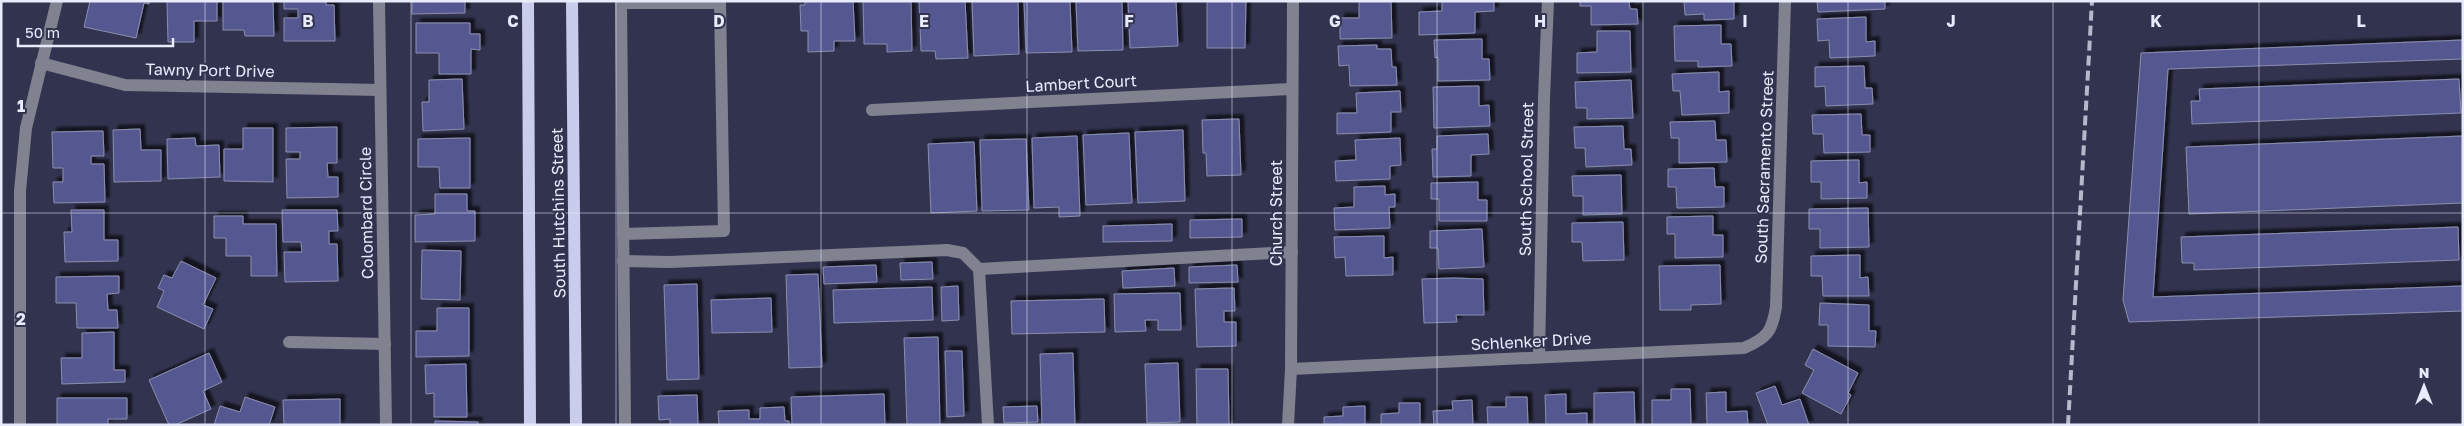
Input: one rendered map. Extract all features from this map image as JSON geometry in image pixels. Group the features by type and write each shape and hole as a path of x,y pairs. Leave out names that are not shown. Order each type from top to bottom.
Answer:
{"main road":[{"name":"South Hutchins Street","path":"528,1 530,425"},
{"name":"South Hutchins Street","path":"572,1 576,425"}],"street":[{"path":"20,425 20,191 26,128 57,1"},
{"name":"Colombard Circle","path":"379,1 386,425"},
{"name":"Church Street","path":"1288,425 1291,369 1291,89 1293,1"},
{"name":"South School Street","path":"1539,356 1544,98 1548,1"},
{"name":"South Sacramento Street","path":"1768,333 1773,322 1776,307 1785,1"},
{"path":"623,234 724,232 720,3 621,2 623,262 626,425"},
{"name":"Tawny Port Drive","path":"41,63 125,85 380,90"},
{"name":"Lambert Court","path":"872,110 1291,89"},
{"path":"623,262 670,262 948,250 963,253 979,269 988,425"},
{"path":"979,269 1292,252"},
{"name":"Schlenker Drive","path":"1291,369 1539,356 1744,348 1762,340 1768,333"},
{"path":"290,342 385,344"}],"building":[{"path":"90,1 150,1 149,4 144,3 136,38 84,27"},
{"path":"167,1 217,1 217,21 194,21 194,42 168,42"},
{"path":"223,1 273,1 274,36 245,36 244,30 223,30"},
{"path":"284,1 326,1 326,5 334,5 335,41 284,41 284,18 298,18 298,9 284,9"},
{"path":"412,1 465,1 465,13 412,14"},
{"path":"805,1 853,1 855,41 834,41 834,51 808,52 808,31 801,31 800,5 805,5"},
{"path":"863,1 911,1 912,51 887,52 887,44 864,44"},
{"path":"919,1 965,1 968,58 936,59 935,51 921,51"},
{"path":"972,1 1018,1 1019,54 974,56"},
{"path":"1024,1 1070,1 1072,52 1026,53"},
{"path":"1076,1 1122,1 1123,50 1078,51"},
{"path":"1128,1 1176,1 1178,46 1130,48"},
{"path":"1207,1 1246,1 1245,48 1207,48"},
{"path":"1359,1 1391,1 1392,38 1340,39 1340,18 1359,18"},
{"path":"1442,1 1494,1 1494,11 1475,12 1475,33 1419,35 1419,12 1442,11"},
{"path":"1580,1 1629,1 1630,9 1637,9 1638,24 1591,25 1591,6 1580,6"},
{"path":"1684,1 1734,1 1734,19 1704,20 1704,14 1685,15"},
{"path":"1817,1 1885,1 1885,9 1818,12"},
{"path":"1866,17 1866,42 1875,41 1875,56 1830,58 1829,40 1818,41 1817,19"},
{"path":"416,23 470,23 470,34 480,34 480,50 471,49 471,74 439,74 439,53 416,53"},
{"path":"1721,25 1721,44 1731,44 1732,66 1698,67 1698,61 1675,61 1674,26"},
{"path":"1597,31 1630,31 1631,72 1577,73 1577,53 1597,52"},
{"path":"1482,39 1482,59 1489,59 1490,80 1438,81 1438,57 1435,58 1434,40"},
{"path":"2463,40 2463,59 2168,69 2153,297 2463,286 2463,311 2129,322 2123,300 2141,53"},
{"path":"1377,45 1377,49 1391,49 1392,67 1396,67 1397,85 1350,86 1349,65 1339,66 1338,46"},
{"path":"1864,66 1865,88 1872,88 1873,104 1826,106 1825,86 1815,87 1815,67"},
{"path":"1719,72 1719,92 1729,91 1729,113 1682,115 1680,91 1673,91 1672,74"},
{"path":"462,79 464,129 423,131 422,102 429,102 429,80"},
{"path":"2459,79 2461,113 2192,124 2191,101 2200,101 2199,89"},
{"path":"1631,80 1633,118 1587,119 1587,108 1576,108 1575,82"},
{"path":"1479,86 1479,106 1489,105 1490,126 1434,128 1433,87"},
{"path":"1400,91 1401,112 1391,112 1391,132 1337,134 1337,113 1357,113 1356,93"},
{"path":"1861,114 1862,135 1870,135 1870,152 1824,153 1823,134 1813,134 1812,115"},
{"path":"1239,119 1241,175 1207,176 1206,153 1203,153 1202,120"},
{"path":"1715,121 1716,140 1726,140 1727,162 1679,163 1679,138 1671,138 1670,122"},
{"path":"1623,126 1624,149 1631,149 1632,165 1586,167 1585,148 1575,148 1574,127"},
{"path":"337,127 337,163 327,163 328,177 338,177 338,197 287,198 286,159 300,159 300,152 286,152 286,128"},
{"path":"243,128 273,128 273,182 224,181 224,149 243,149"},
{"path":"140,129 141,150 161,150 161,181 114,182 113,130"},
{"path":"1183,130 1185,201 1138,203 1135,132"},
{"path":"103,131 104,156 91,156 91,164 104,164 105,202 54,203 53,182 63,182 63,168 53,168 52,132"},
{"path":"1129,133 1132,203 1086,205 1083,135"},
{"path":"1488,134 1489,154 1471,155 1471,176 1433,177 1432,149 1437,149 1437,136"},
{"path":"1077,136 1080,216 1059,217 1059,207 1034,208 1032,138"},
{"path":"2463,136 2463,203 2189,214 2186,147"},
{"path":"195,138 196,146 219,145 220,177 168,179 167,139"},
{"path":"470,138 470,188 440,188 439,167 418,167 418,139"},
{"path":"1400,138 1401,165 1390,166 1390,179 1336,181 1335,161 1356,160 1355,140"},
{"path":"1026,139 1029,210 982,211 980,140"},
{"path":"974,142 977,211 931,213 928,144"},
{"path":"1859,160 1859,183 1867,182 1867,198 1821,199 1821,182 1811,182 1811,161"},
{"path":"1714,168 1715,187 1724,187 1724,207 1677,208 1676,187 1668,187 1668,169"},
{"path":"1621,175 1622,214 1583,215 1583,196 1573,196 1572,176"},
{"path":"1478,182 1478,200 1487,200 1487,221 1439,221 1439,199 1431,199 1431,183"},
{"path":"1385,186 1385,195 1395,194 1395,207 1389,207 1390,228 1335,230 1334,208 1354,207 1354,187"},
{"path":"435,194 467,194 467,211 475,211 475,241 415,242 415,215 435,214"},
{"path":"1868,208 1869,247 1820,248 1820,229 1809,229 1809,209"},
{"path":"71,210 104,210 104,240 118,240 118,261 65,262 64,232 72,232"},
{"path":"282,210 337,210 338,231 329,231 329,244 337,244 338,281 285,282 284,252 302,252 301,242 283,242"},
{"path":"214,216 243,216 243,224 276,224 277,276 251,276 251,256 226,256 226,238 214,238"},
{"path":"1713,216 1713,235 1723,235 1723,257 1675,258 1675,234 1667,234 1667,217"},
{"path":"1242,219 1242,237 1190,238 1190,220"},
{"path":"1623,222 1624,260 1583,261 1582,242 1572,242 1572,223"},
{"path":"1172,224 1172,241 1103,242 1103,226"},
{"path":"2458,227 2459,260 2194,270 2194,263 2182,263 2181,237"},
{"path":"1482,229 1484,267 1439,269 1438,248 1430,248 1430,231"},
{"path":"1384,236 1384,258 1393,257 1393,275 1346,276 1345,257 1335,258 1334,237"},
{"path":"422,250 461,251 460,300 421,299"},
{"path":"1860,255 1860,278 1868,277 1869,296 1823,296 1822,276 1811,276 1811,256"},
{"path":"181,261 216,278 203,305 213,309 204,329 157,307 164,291 158,288 164,275 172,278"},
{"path":"932,262 933,279 901,280 900,263"},
{"path":"876,265 877,282 824,284 823,267"},
{"path":"1237,265 1238,282 1189,283 1189,267"},
{"path":"1720,265 1721,304 1691,305 1691,310 1660,310 1659,266"},
{"path":"1174,268 1175,286 1123,288 1122,271"},
{"path":"818,274 822,367 789,368 786,275"},
{"path":"119,276 119,293 107,294 108,310 117,310 118,328 77,328 76,303 56,303 56,277"},
{"path":"1422,279 1483,279 1484,315 1456,315 1457,322 1424,323"},
{"path":"697,284 699,379 667,380 664,285"},
{"path":"958,286 959,320 942,321 941,287"},
{"path":"932,287 933,320 834,323 833,290"},
{"path":"1234,288 1235,311 1224,311 1224,322 1236,322 1236,346 1197,347 1195,289"},
{"path":"1180,293 1181,330 1158,330 1158,320 1145,320 1146,331 1115,332 1114,294"},
{"path":"771,298 772,332 712,333 711,300"},
{"path":"1104,299 1105,332 1012,334 1011,301"},
{"path":"1820,303 1869,305 1869,331 1876,331 1875,347 1828,346 1828,325 1819,325"},
{"path":"437,308 469,308 469,356 416,357 416,331 437,331"},
{"path":"114,332 114,370 125,370 125,382 62,384 61,358 82,358 82,333"},
{"path":"938,337 940,425 907,425 904,338"},
{"path":"1813,349 1858,373 1848,393 1851,395 1841,414 1802,393 1814,370 1805,365"},
{"path":"945,351 962,351 964,416 947,417"},
{"path":"209,353 222,382 203,391 211,409 175,425 169,425 149,380"},
{"path":"1073,353 1075,425 1042,425 1040,354"},
{"path":"1178,363 1180,422 1147,423 1145,364"},
{"path":"466,364 467,417 434,417 434,393 426,394 425,365"},
{"path":"1196,369 1228,369 1229,425 1197,425"},
{"path":"1775,386 1782,405 1800,399 1809,425 1768,425 1756,393"},
{"path":"1671,389 1690,389 1691,425 1652,425 1652,400 1671,400"},
{"path":"1634,392 1635,425 1594,425 1594,393"},
{"path":"1726,392 1726,412 1747,411 1748,425 1707,425 1706,393"},
{"path":"884,394 885,425 792,425 791,397"},
{"path":"1566,394 1566,414 1587,413 1587,425 1546,425 1545,395"},
{"path":"697,395 698,425 670,425 670,419 659,420 658,396"},
{"path":"245,397 275,407 269,425 214,425 220,406 240,412"},
{"path":"1506,397 1527,397 1528,425 1488,425 1487,407 1506,407"},
{"path":"57,398 127,398 127,419 108,419 108,425 57,425"},
{"path":"340,399 340,425 284,425 283,400"},
{"path":"1472,400 1473,425 1434,425 1433,411 1453,410 1452,401"},
{"path":"1399,403 1420,403 1420,425 1381,425 1381,414 1399,413"},
{"path":"1037,406 1038,422 1004,423 1003,407"},
{"path":"1365,406 1365,425 1324,425 1324,417 1343,416 1343,407"},
{"path":"784,407 785,421 789,421 789,425 719,425 718,411 749,410 749,419 760,419 760,408"},
{"path":"435,421 478,422 478,425 435,425"}],"railway":[{"path":"2068,425 2092,1"}]}
